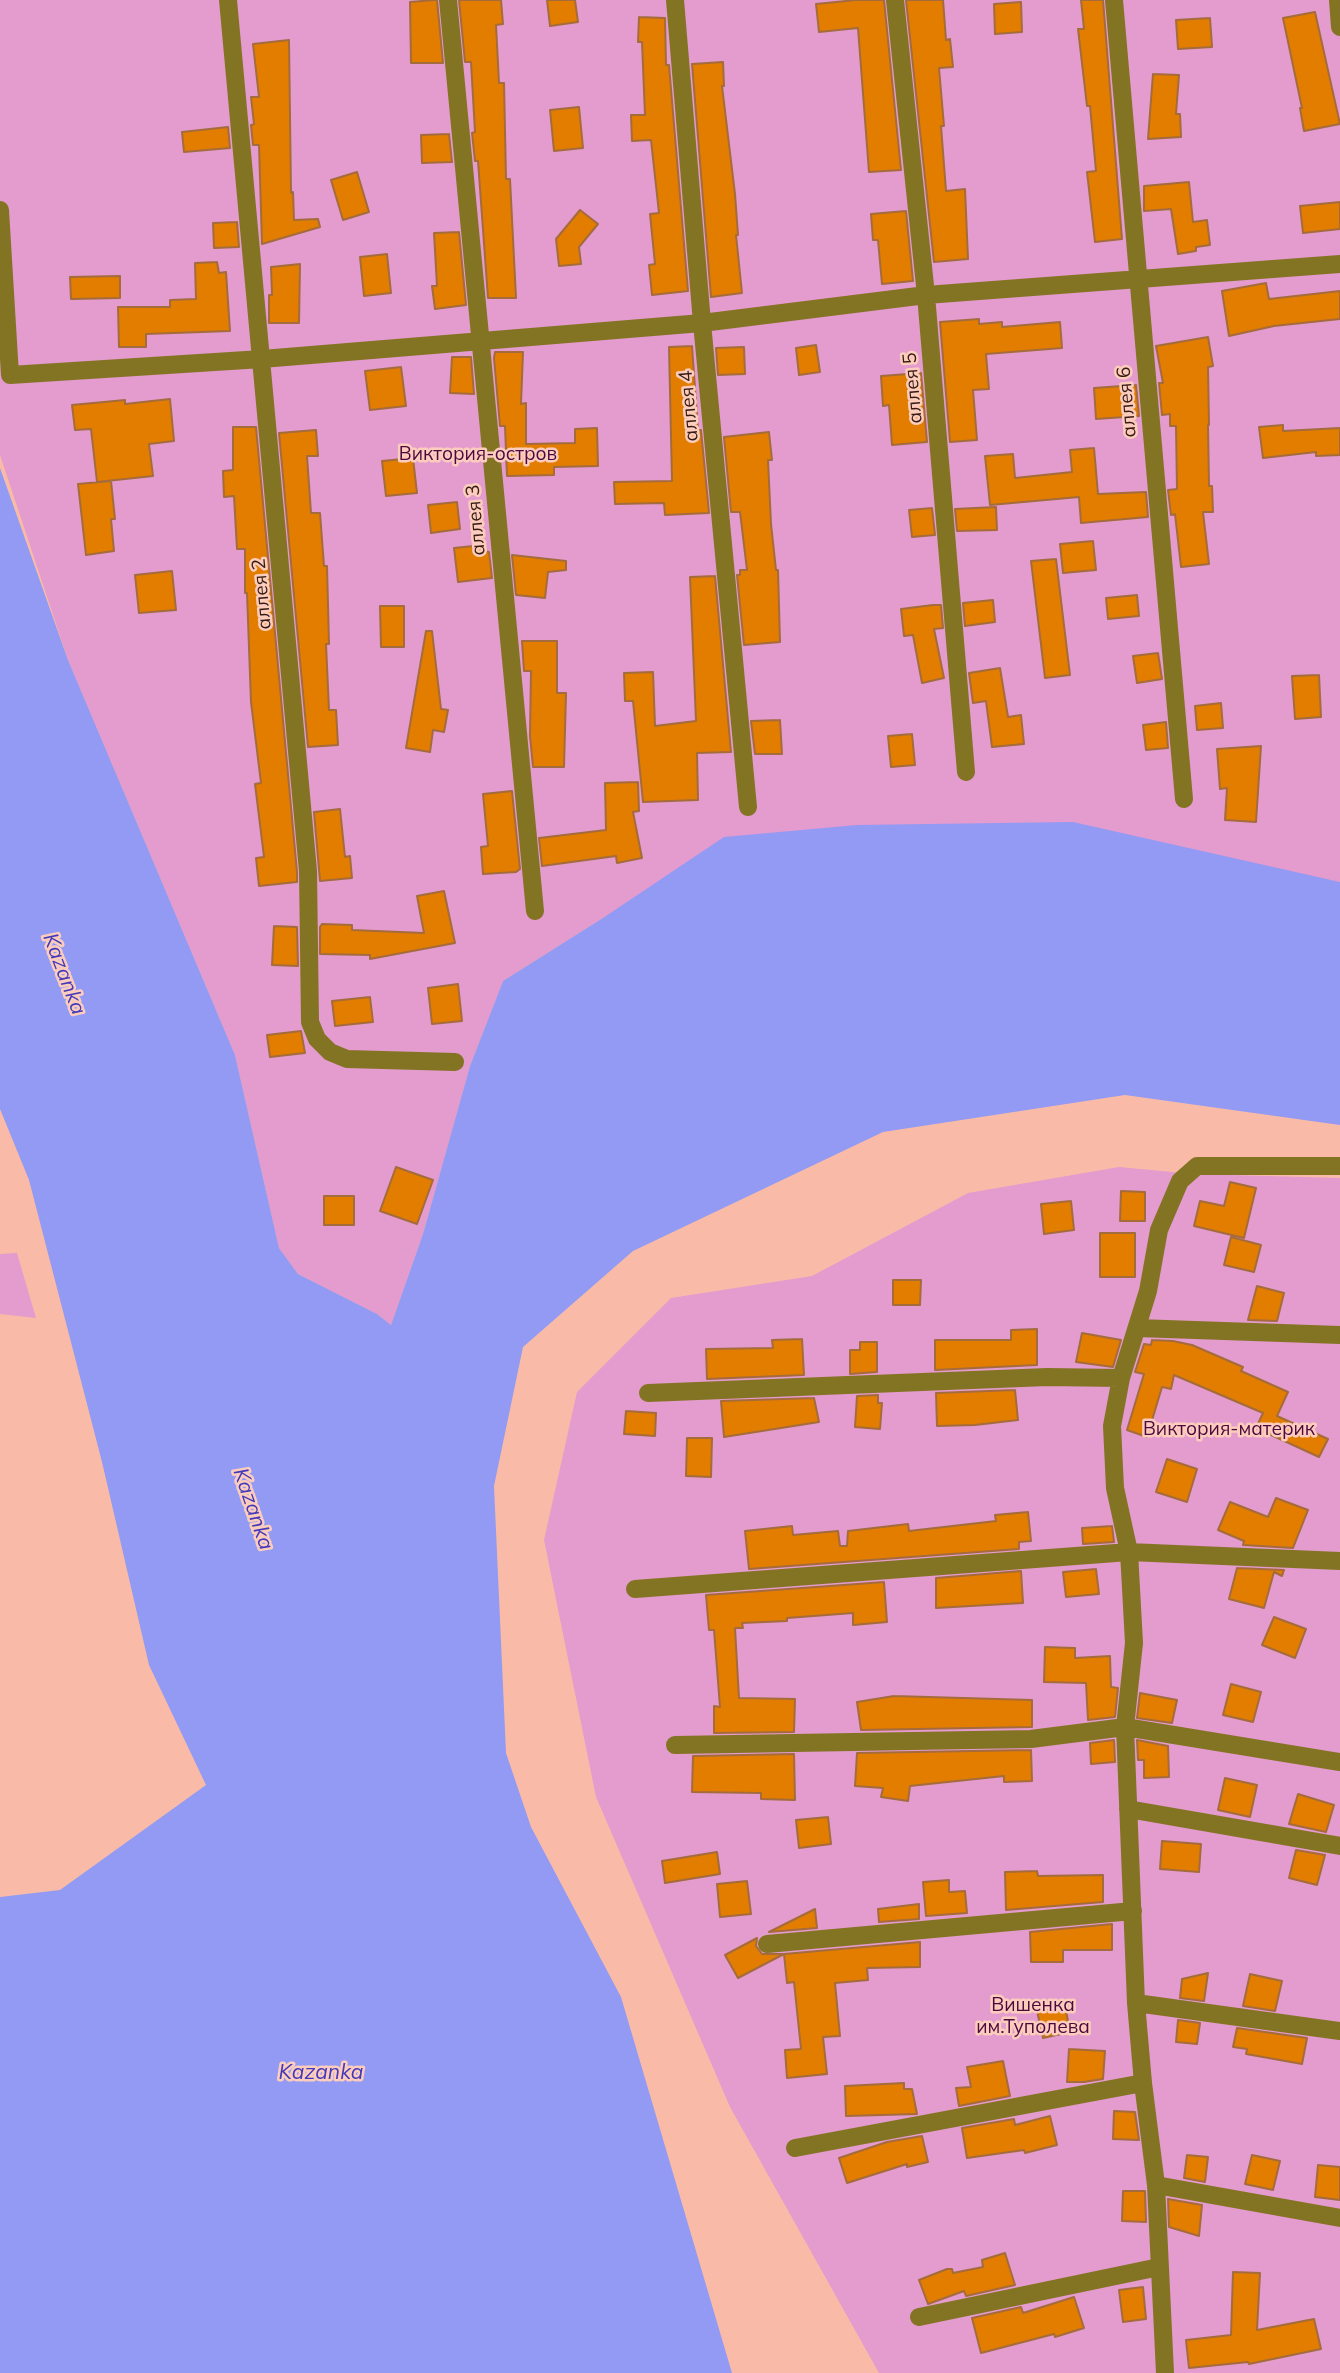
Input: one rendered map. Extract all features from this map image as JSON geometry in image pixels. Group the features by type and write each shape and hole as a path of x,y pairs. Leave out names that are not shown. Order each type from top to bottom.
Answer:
{"lane":[{"name":"аллея 2","path":"228,0 308,871 310,1022 317,1039 330,1052 347,1059 456,1062"},
{"name":"аллея 3","path":"448,0 535,911"},
{"name":"аллея 4","path":"675,0 702,323 748,807"},
{"name":"аллея 5","path":"895,0 926,295 966,772"},
{"name":"аллея 6","path":"1114,0 1184,799"},
{"path":"1338,0 1340,27"},
{"path":"0,210 10,375 262,359 702,323 926,295 1340,264"},
{"path":"1165,2373 1156,2185 1136,2003 1125,1727 1134,1643 1129,1552 1115,1488 1112,1426 1121,1378 1149,1291 1159,1230 1180,1181 1197,1166 1340,1166"},
{"path":"1137,1328 1340,1335"},
{"path":"648,1393 1047,1377 1121,1378"},
{"path":"635,1589 1129,1552 1340,1561"},
{"path":"675,1745 1031,1739 1125,1727 1340,1762"},
{"path":"1128,1809 1340,1846"},
{"path":"767,1944 1133,1910"},
{"path":"1136,2003 1340,2031"},
{"path":"795,2148 1143,2083"},
{"path":"1156,2185 1340,2218"},
{"path":"919,2317 1159,2267"}],"green space":[{"name":"Виктория-остров","path":"0,0 1340,0 1340,882 1304,875 606,916 503,981 470,1066 423,1234 391,1325 377,1314 298,1274 279,1248 235,1055 68,660 0,455"},
{"name":"Вишенка им.Туполева","path":"1119,1167 1194,1174 1340,1178 1340,2373 879,2373 730,2107 596,1797 544,1540 577,1392 671,1298 812,1276 968,1193"},
{"path":"17,1253 36,1318 0,1314 0,1254"}],"water":[{"name":"Kazanka","path":"0,468 68,660 235,1055 279,1248 298,1274 377,1314 391,1325 423,1234 470,1066 503,981 724,837 857,825 1073,822 1340,882 1340,1125 1125,1095 883,1132 633,1251 523,1347 494,1486 506,1753 531,1827 621,1997 732,2373 0,2373 0,1897 60,1890 206,1785 149,1665 102,1462 29,1180 0,1109"}],"building":[{"path":"437,0 443,63 411,63 410,2"},
{"path":"459,0 501,0 503,24 496,25 499,83 504,83 506,179 510,179 516,298 488,298 478,161 475,161 472,133 475,132 471,62 465,62"},
{"path":"547,0 575,0 578,22 550,26"},
{"path":"884,0 901,170 869,172 858,28 819,32 816,4"},
{"path":"906,0 943,0 946,40 950,39 953,67 939,68 946,191 965,189 968,259 934,262"},
{"path":"1081,0 1103,0 1122,239 1095,242 1087,172 1096,171 1090,106 1087,106 1078,29 1084,29"},
{"path":"1021,2 1022,32 995,34 994,4"},
{"path":"1315,12 1340,124 1304,131 1302,108 1283,18"},
{"path":"639,17 665,18 666,65 669,65 688,291 652,295 649,265 655,264 650,214 659,213 651,140 632,141 631,115 645,115 642,42 638,42"},
{"path":"1210,18 1212,47 1178,49 1176,20"},
{"path":"289,40 291,193 293,192 294,220 318,219 320,227 262,244 259,145 253,145 251,125 254,124 251,97 259,97 253,44"},
{"path":"723,62 722,86 735,194 742,293 711,297 692,64"},
{"path":"1153,74 1179,75 1176,114 1180,114 1181,137 1148,139"},
{"path":"579,107 583,148 554,151 550,110"},
{"path":"228,127 230,148 184,152 182,132"},
{"path":"449,134 452,162 422,163 421,135"},
{"path":"357,172 369,212 343,220 331,180"},
{"path":"1189,182 1193,222 1207,220 1210,245 1178,254 1171,209 1144,211 1144,186"},
{"path":"1340,202 1340,229 1303,233 1300,206"},
{"path":"580,210 598,224 579,247 581,264 559,266 556,239"},
{"path":"906,211 913,281 882,284 878,240 873,240 871,214"},
{"path":"237,222 239,247 214,248 213,223"},
{"path":"459,232 466,305 435,309 432,286 437,286 434,233"},
{"path":"387,254 391,293 364,296 360,257"},
{"path":"217,262 219,273 226,272 230,331 146,334 146,347 119,347 118,307 170,307 170,300 196,299 195,263"},
{"path":"300,264 299,323 269,323 271,267"},
{"path":"120,276 120,298 71,299 70,277"},
{"path":"1266,283 1269,299 1340,291 1340,319 1274,326 1229,336 1222,291"},
{"path":"979,319 979,324 1002,322 1002,327 1060,322 1062,348 986,354 989,389 973,390 977,440 950,442 940,322"},
{"path":"1208,337 1213,366 1208,367 1208,425 1209,486 1212,486 1213,512 1203,512 1209,564 1181,567 1175,514 1171,515 1168,490 1177,489 1176,426 1170,426 1170,414 1162,415 1159,383 1163,383 1156,346"},
{"path":"816,345 820,372 799,375 796,348"},
{"path":"692,346 698,430 701,430 709,513 665,515 664,503 615,504 614,482 672,481 669,347"},
{"path":"744,347 745,374 718,375 716,348"},
{"path":"495,352 523,352 521,404 526,403 526,444 575,443 575,429 597,428 598,466 554,467 554,475 507,476 505,426 500,426"},
{"path":"452,357 471,357 474,394 450,393"},
{"path":"401,367 406,406 370,410 365,371"},
{"path":"921,373 927,442 892,445 889,405 883,406 881,376"},
{"path":"1136,385 1139,416 1096,419 1094,388"},
{"path":"170,399 174,441 149,444 153,476 97,482 91,429 75,430 72,405 125,400 125,404"},
{"path":"1283,425 1283,431 1340,428 1340,455 1316,456 1316,452 1263,458 1259,427"},
{"path":"233,427 256,427 297,872 297,882 259,886 256,858 264,857 255,784 261,783 251,702 245,549 237,549 234,496 224,497 223,471 233,470"},
{"path":"316,430 318,456 307,456 311,513 320,513 324,566 327,566 329,710 336,710 338,745 308,747 279,433"},
{"path":"769,432 772,460 768,460 771,524 778,570 780,642 744,645 737,575 740,575 740,570 747,570 740,512 731,512 724,437"},
{"path":"1094,448 1098,494 1146,492 1148,517 1081,523 1079,497 990,505 985,456 1013,454 1015,478 1072,472 1070,450"},
{"path":"413,458 417,493 386,496 382,461"},
{"path":"111,481 115,519 111,519 114,551 86,555 78,484"},
{"path":"457,502 460,529 431,533 428,505"},
{"path":"996,507 997,530 957,531 955,509"},
{"path":"932,508 935,535 912,537 909,510"},
{"path":"1093,541 1096,570 1063,573 1060,544"},
{"path":"483,545 484,551 489,552 492,578 458,582 454,548"},
{"path":"512,555 566,561 566,570 548,572 545,598 516,595"},
{"path":"1056,559 1070,675 1045,678 1031,561"},
{"path":"172,571 176,610 139,613 135,575"},
{"path":"715,576 731,752 697,753 698,800 643,802 633,701 625,701 624,673 653,672 655,726 696,721 690,577"},
{"path":"1137,595 1139,616 1108,619 1106,598"},
{"path":"993,600 995,622 965,626 963,603"},
{"path":"941,605 943,628 934,629 944,678 922,683 913,635 904,636 901,609"},
{"path":"380,606 404,606 404,647 381,647"},
{"path":"426,631 432,631 441,709 448,710 444,732 433,730 430,752 406,748"},
{"path":"522,641 557,641 557,693 566,693 564,767 533,767 530,736 531,671 524,671"},
{"path":"1158,653 1162,679 1137,683 1133,656"},
{"path":"1000,668 1008,717 1021,715 1024,744 992,747 986,701 973,703 969,673"},
{"path":"1319,675 1321,717 1295,719 1292,676"},
{"path":"1221,703 1223,728 1197,730 1195,706"},
{"path":"780,720 782,754 755,754 751,721"},
{"path":"1166,722 1168,748 1146,750 1143,725"},
{"path":"912,734 915,765 891,767 888,736"},
{"path":"1261,746 1256,822 1225,820 1227,788 1220,789 1217,749"},
{"path":"638,782 639,811 633,812 642,858 617,863 616,856 542,866 539,838 606,830 605,783"},
{"path":"512,791 520,869 516,872 483,874 481,847 488,846 483,794"},
{"path":"340,809 345,857 350,856 352,878 320,881 314,812"},
{"path":"444,891 455,943 370,959 370,955 320,954 322,924 352,925 352,930 424,933 417,896"},
{"path":"274,926 297,927 298,966 272,965"},
{"path":"458,984 462,1021 432,1024 428,988"},
{"path":"370,997 373,1022 335,1026 332,1001"},
{"path":"301,1031 305,1053 270,1057 267,1035"},
{"path":"396,1167 433,1180 417,1224 380,1211"},
{"path":"1230,1182 1256,1188 1244,1238 1194,1226 1200,1201 1224,1206"},
{"path":"1121,1191 1145,1192 1145,1221 1120,1221"},
{"path":"324,1196 354,1196 354,1225 324,1225"},
{"path":"1071,1201 1074,1230 1044,1234 1041,1204"},
{"path":"1100,1233 1135,1233 1135,1277 1100,1277"},
{"path":"1231,1237 1261,1245 1254,1272 1224,1265"},
{"path":"893,1280 921,1280 920,1305 893,1305"},
{"path":"1257,1286 1284,1293 1277,1321 1248,1320"},
{"path":"1037,1329 1037,1365 935,1370 935,1340 1011,1340 1011,1330"},
{"path":"1082,1333 1121,1340 1113,1367 1076,1362"},
{"path":"802,1339 804,1375 707,1379 706,1349 773,1348 772,1340"},
{"path":"1152,1340 1192,1345 1243,1367 1241,1371 1288,1392 1277,1416 1328,1439 1319,1457 1256,1428 1263,1413 1174,1375 1171,1389 1162,1387 1147,1437 1127,1430 1144,1374 1135,1372 1144,1344 1151,1345"},
{"path":"860,1342 877,1342 877,1372 850,1374 850,1350 860,1350"},
{"path":"1015,1390 1018,1420 937,1426 936,1393"},
{"path":"878,1395 878,1403 882,1403 880,1429 855,1427 857,1396"},
{"path":"814,1398 819,1422 724,1437 721,1401"},
{"path":"626,1411 656,1413 655,1436 624,1434"},
{"path":"687,1438 712,1438 711,1477 686,1476"},
{"path":"1167,1459 1197,1469 1187,1502 1156,1492"},
{"path":"1276,1498 1308,1510 1293,1548 1243,1545 1244,1541 1218,1530 1230,1502 1268,1517"},
{"path":"1028,1512 1031,1541 1019,1542 1019,1549 749,1569 745,1531 792,1526 793,1535 838,1531 840,1546 847,1546 848,1531 908,1524 909,1531 996,1521 995,1515"},
{"path":"1112,1526 1114,1542 1083,1544 1082,1528"},
{"path":"1237,1568 1284,1570 1282,1576 1274,1572 1264,1608 1229,1599"},
{"path":"1096,1569 1099,1594 1066,1597 1063,1572"},
{"path":"1021,1571 1023,1603 936,1608 936,1578"},
{"path":"884,1582 887,1622 853,1625 853,1613 742,1623 743,1628 735,1628 739,1698 795,1699 794,1732 714,1733 714,1706 720,1707 714,1630 709,1630 706,1595"},
{"path":"1274,1617 1306,1629 1295,1658 1262,1645"},
{"path":"1045,1647 1075,1648 1075,1658 1110,1656 1111,1687 1118,1688 1115,1717 1088,1720 1086,1683 1044,1682"},
{"path":"1231,1684 1261,1692 1253,1722 1223,1715"},
{"path":"1140,1693 1177,1700 1172,1723 1137,1718"},
{"path":"894,1696 1032,1700 1032,1727 861,1730 857,1702"},
{"path":"1114,1740 1115,1762 1091,1764 1090,1743"},
{"path":"1137,1740 1168,1746 1169,1777 1144,1778 1144,1760 1138,1760"},
{"path":"1031,1750 1032,1781 1004,1782 1004,1776 910,1786 908,1801 881,1797 883,1788 855,1786 857,1753"},
{"path":"794,1754 795,1800 761,1799 761,1793 692,1792 693,1756"},
{"path":"1225,1778 1257,1785 1250,1817 1218,1810"},
{"path":"1298,1794 1334,1805 1326,1832 1289,1824"},
{"path":"828,1817 831,1844 799,1848 796,1820"},
{"path":"1162,1841 1201,1844 1199,1872 1160,1869"},
{"path":"1296,1850 1325,1855 1317,1885 1289,1878"},
{"path":"717,1852 720,1874 665,1883 662,1861"},
{"path":"1037,1871 1038,1876 1103,1875 1103,1902 1006,1910 1005,1872"},
{"path":"949,1880 949,1892 965,1891 967,1913 926,1916 923,1882"},
{"path":"747,1881 751,1914 720,1917 717,1884"},
{"path":"919,1904 919,1919 879,1922 878,1909"},
{"path":"815,1909 817,1928 769,1932"},
{"path":"1112,1924 1112,1950 1063,1950 1063,1962 1031,1962 1030,1932"},
{"path":"757,1938 756,1946 762,1954 784,1954 738,1978 725,1955"},
{"path":"920,1942 920,1967 867,1968 868,1980 835,1983 840,2036 823,2037 827,2074 787,2078 785,2050 801,2049 794,1982 787,1983 784,1954"},
{"path":"1208,1973 1204,2001 1180,1998 1182,1979"},
{"path":"1250,1974 1282,1981 1275,2011 1243,2006"},
{"path":"1065,2005 1070,2032 1043,2038 1037,2011"},
{"path":"1178,2020 1200,2023 1197,2044 1176,2042"},
{"path":"1237,2028 1307,2038 1302,2064 1246,2054 1247,2049 1233,2047"},
{"path":"1069,2049 1105,2051 1103,2079 1067,2082"},
{"path":"1003,2061 1010,2096 959,2106 956,2088 971,2087 967,2067"},
{"path":"904,2083 904,2089 912,2089 917,2114 846,2116 845,2086"},
{"path":"1114,2111 1135,2112 1139,2140 1113,2139"},
{"path":"1050,2116 1057,2145 1025,2153 1024,2150 967,2158 962,2128 1014,2119 1015,2125"},
{"path":"922,2136 928,2162 907,2167 907,2164 847,2183 839,2158 887,2142"},
{"path":"1187,2155 1208,2157 1205,2182 1184,2178"},
{"path":"1252,2155 1280,2161 1273,2190 1245,2184"},
{"path":"1318,2165 1340,2167 1340,2200 1315,2197"},
{"path":"1123,2191 1145,2191 1146,2222 1122,2221"},
{"path":"1168,2199 1202,2205 1199,2236 1169,2227"},
{"path":"1005,2253 1015,2285 966,2296 964,2291 928,2304 919,2280 947,2269 952,2269 953,2273 983,2267 982,2260"},
{"path":"1233,2272 1260,2273 1257,2330 1314,2319 1321,2349 1249,2364 1189,2368 1186,2340 1231,2335"},
{"path":"1143,2287 1146,2319 1123,2322 1119,2290"},
{"path":"1074,2297 1084,2328 981,2353 972,2318 1021,2307 1023,2313"}],"park label":[{"name":"Виктория-материк","path":"1229,1429"}]}
